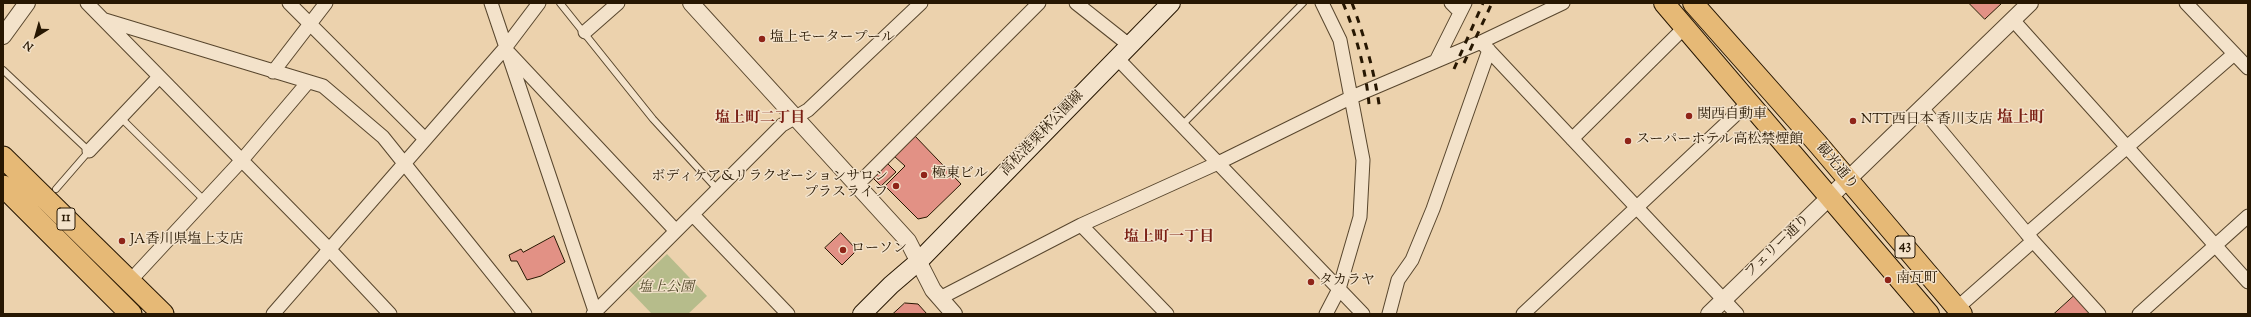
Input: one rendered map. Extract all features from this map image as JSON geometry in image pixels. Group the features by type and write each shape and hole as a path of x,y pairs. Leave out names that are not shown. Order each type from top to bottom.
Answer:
{"highway":[{"name":"11","path":"3,157 163,314"},
{"name":"11","path":"3,186 131,314"}],"main road":[{"name":"高松港栗林公園線","path":"862,314 891,285 919,261 1171,3"},
{"name":"観光通り","path":"1664,3 1929,314"},
{"name":"観光通り","path":"1693,3 1848,180 1959,311"}],"street":[{"path":"87,3 329,249 390,314"},
{"path":"289,3 425,139"},
{"path":"273,72 309,23 326,3"},
{"path":"491,3 594,313 782,126 808,110 921,3"},
{"path":"273,314 505,48 539,3"},
{"path":"585,32 618,3"},
{"path":"856,186 1039,3"},
{"path":"1076,3 1123,51 1182,125 1363,314"},
{"path":"1322,3 1340,40 1363,160 1360,217 1339,289 1326,314"},
{"path":"940,298 1081,225 1218,163 1352,97 1436,60 1485,46 1564,3"},
{"name":"フェリー通り","path":"1709,314 2030,3"},
{"path":"2186,3 2248,68"},
{"path":"3,36 23,4"},
{"path":"695,5 795,119 908,241 933,290 954,314"},
{"path":"1436,60 1459,6"},
{"path":"104,20 322,86 359,115 383,137 525,314"},
{"path":"2013,20 2127,149 2248,282"},
{"path":"1572,138 1685,27"},
{"path":"1485,46 1737,314"},
{"path":"1389,314 1398,280 1412,260 1433,209 1485,46"},
{"path":"505,48 676,232"},
{"path":"1959,311 2030,237 2234,54"},
{"path":"89,151 159,77"},
{"path":"129,282 242,160 308,82"},
{"path":"1524,314 1749,102"},
{"path":"1921,107 2030,237 2099,314"},
{"path":"693,215 788,314"},
{"path":"2139,314 2248,216"},
{"path":"1081,225 1167,314"}],"lane":[{"path":"560,3 585,32 653,119 718,190"},
{"path":"1182,125 1303,3"},
{"path":"3,70 89,151 56,189"},
{"path":"120,118 204,200"}],"green space":[{"name":"塩上公園","path":"667,254 707,296 688,314 652,314 629,290"}],"building":[{"path":"1969,3 2002,3 1985,19"},
{"name":"極東ビル","path":"914,135 961,184 927,217 918,219 885,186 905,166 894,156"},
{"path":"887,163 896,172 881,186 872,177"},
{"path":"841,233 857,250 842,265 825,248"},
{"path":"554,236 565,262 541,276 527,280 517,261 511,261 509,255 521,249 523,252"},
{"path":"2074,296 2091,314 2054,314"},
{"path":"905,303 918,304 927,314 893,314"}],"railway":[{"path":"1343,3 1360,53 1366,79 1369,104"},
{"path":"1352,3 1369,56 1380,111"},
{"path":"1454,69 1483,3"},
{"path":"1464,63 1492,3"}],"place":[{"name":"塩上モータープール","path":"762,39"},
{"name":"関西自動車","path":"1689,116"},
{"name":"NTT西日本 香川支店","path":"1853,121"},
{"name":"スーパーホテル高松禁煙館","path":"1628,141"},
{"name":"極東ビル","path":"924,175"},
{"name":"ボディケア&リラクゼーションサロン プラスライフ","path":"896,186"},
{"name":"JA香川県塩上支店","path":"122,241"},
{"name":"ローソン","path":"843,250"},
{"name":"南瓦町","path":"1888,280"},
{"name":"タカラヤ","path":"1311,282"}],"district":[{"name":"塩上町二丁目","path":"760,119"},
{"name":"塩上町","path":"2021,119"},
{"name":"塩上町一丁目","path":"1169,238"}]}
